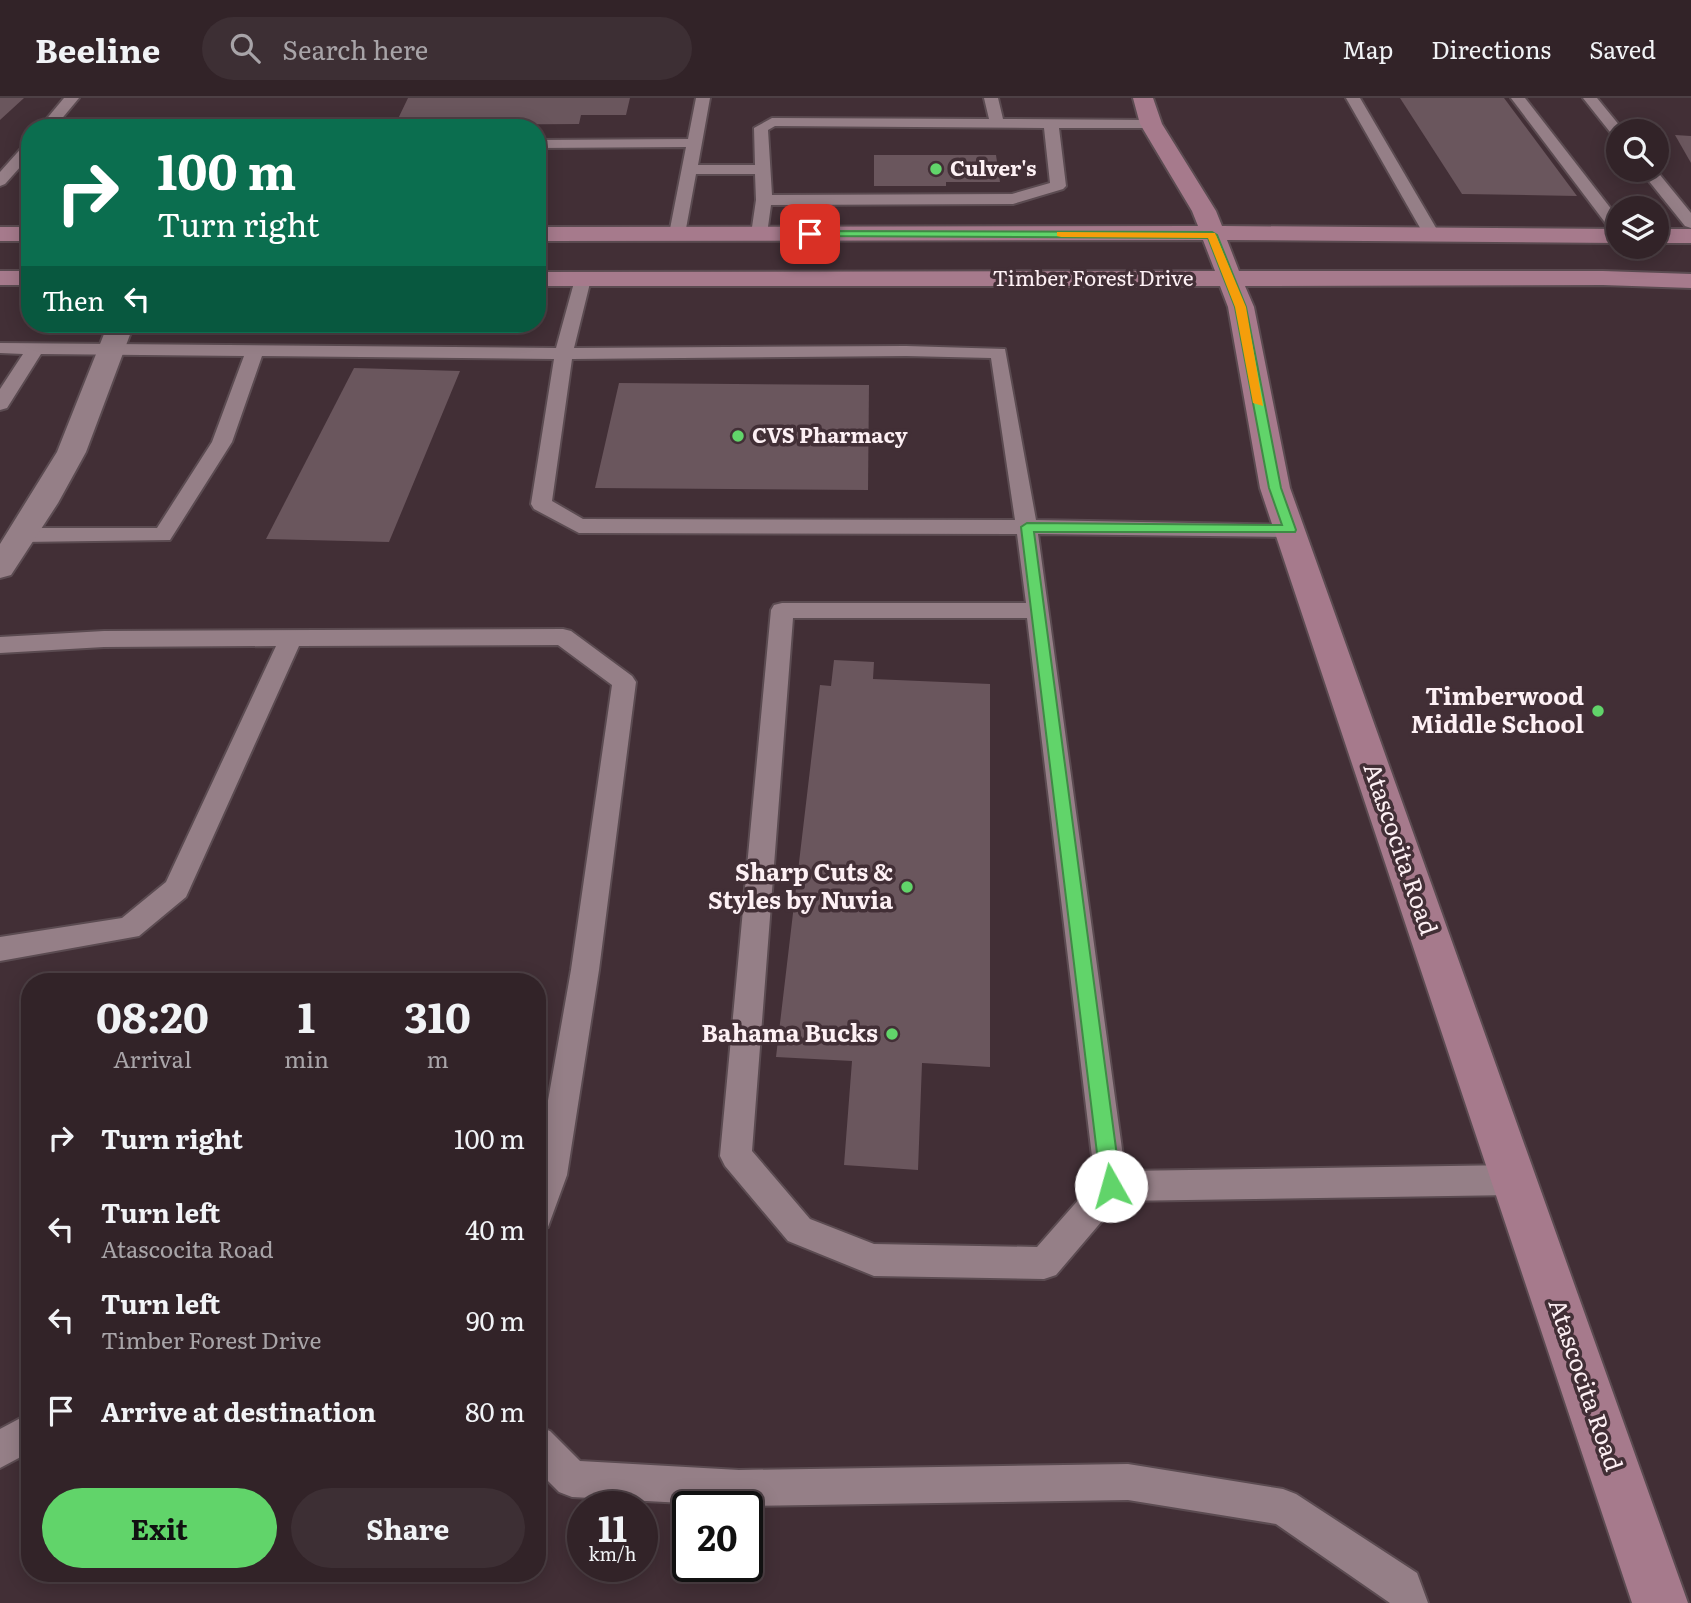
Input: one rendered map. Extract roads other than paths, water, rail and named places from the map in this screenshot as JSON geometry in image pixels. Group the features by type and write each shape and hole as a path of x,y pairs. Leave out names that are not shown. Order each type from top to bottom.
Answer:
{"main road":[{"name":"Atascocita Road","path":"1143,98 1152,124 1203,211 1241,307 1275,488 1660,1603"},
{"name":"Timber Forest Drive","path":"546,234 1431,233 1606,236"},
{"path":"0,234 21,234"},
{"path":"1669,236 1691,236"},
{"path":"0,278 21,278"},
{"name":"Timber Forest Drive","path":"546,279 1603,278 1691,281"}],"street":[{"path":"0,568 68,459 91,407 107,350 116,333"}],"lane":[{"path":"54,119 72,98"},
{"path":"677,234 703,98"},
{"path":"991,98 997,123"},
{"path":"1353,98 1431,233"},
{"path":"1518,98 1606,213"},
{"path":"1590,98 1607,119"},
{"path":"759,234 764,200 761,128 772,122 1152,124"},
{"path":"764,200 1013,199 1058,186 1051,124"},
{"path":"546,144 695,143"},
{"path":"0,181 21,157"},
{"path":"690,170 763,169"},
{"path":"1658,182 1691,223"},
{"path":"583,279 564,354 541,505 579,526 1290,530"},
{"path":"0,348 564,354 906,351 999,353 1027,527 1111,1186"},
{"path":"0,404 35,349"},
{"path":"21,535 163,535 222,442 255,351"},
{"path":"1038,611 782,610 736,1156 799,1230 874,1260 1044,1263 1111,1186 1514,1180"},
{"path":"0,645 104,639 563,637 624,682 580,997 551,1175 546,1190"},
{"path":"0,949 129,928 176,889 290,638"},
{"path":"0,1450 21,1437"},
{"path":"546,1453 572,1479 739,1488 1128,1482 1283,1507 1403,1587 1409,1603"}],"place":[{"name":"Culver's","path":"936,169"},
{"name":"CVS Pharmacy","path":"738,436"},
{"name":"Timberwood Middle School","path":"1598,711"},
{"name":"Sharp Cuts & Styles by Nuvia","path":"907,887"},
{"name":"Bahama Bucks","path":"892,1034"}]}
